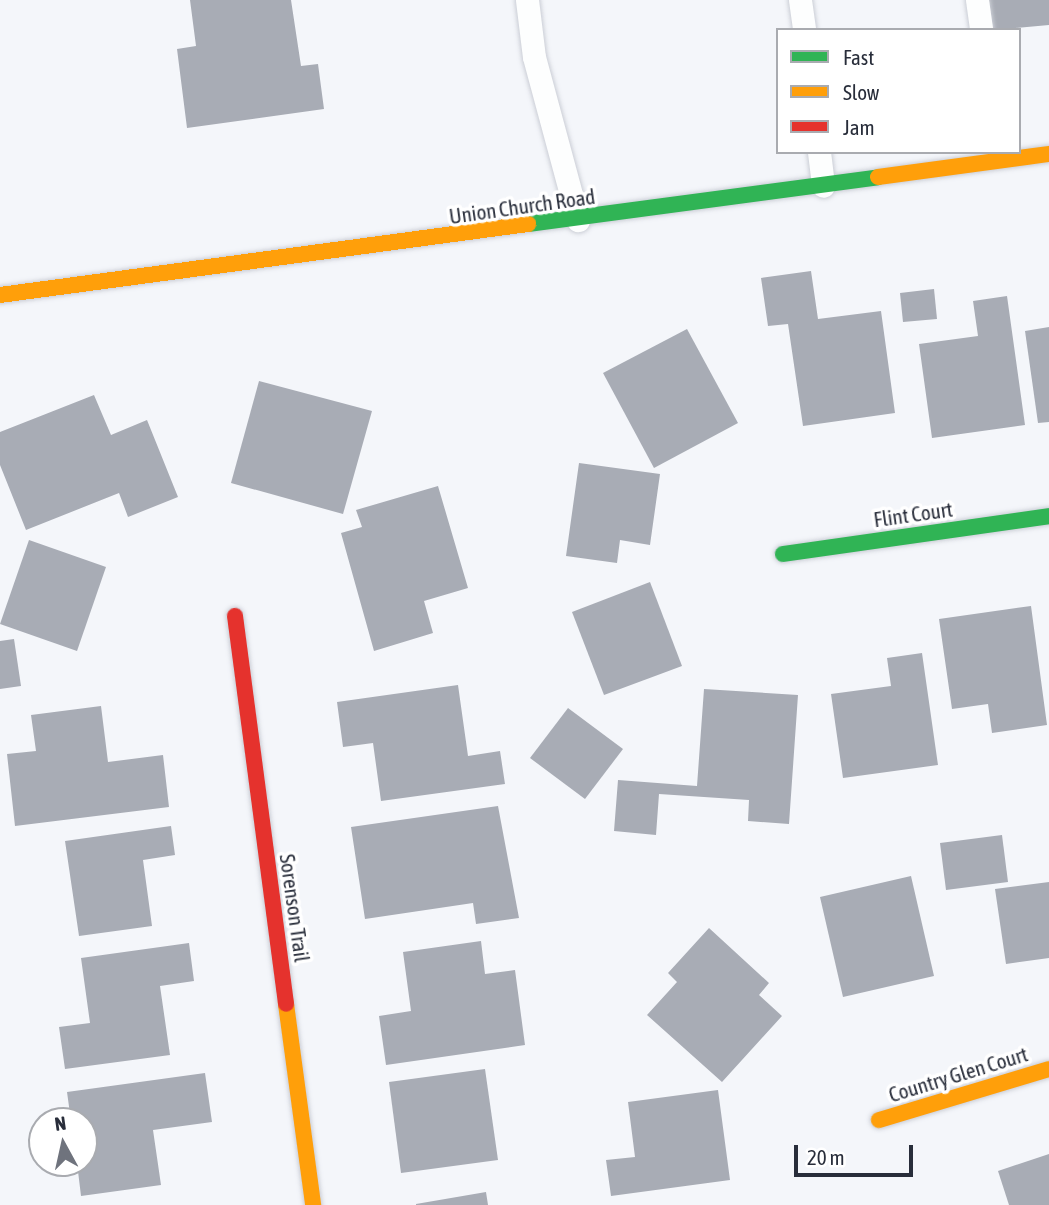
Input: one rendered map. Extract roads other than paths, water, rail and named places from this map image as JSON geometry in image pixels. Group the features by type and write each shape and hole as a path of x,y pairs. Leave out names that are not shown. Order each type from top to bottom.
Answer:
{"street":[{"name":"Union Church Road","path":"0,295 578,220 823,186 997,157 1049,154"},
{"name":"Flint Court","path":"783,554 1049,516"},
{"name":"Sorenson Trail","path":"235,616 313,1205"},
{"name":"Country Glen Court","path":"879,1120 1049,1069"}],"lane":[{"path":"527,0 534,57 578,220"},
{"path":"800,0 804,28"},
{"path":"977,0 981,28"},
{"path":"819,154 823,186"}]}
